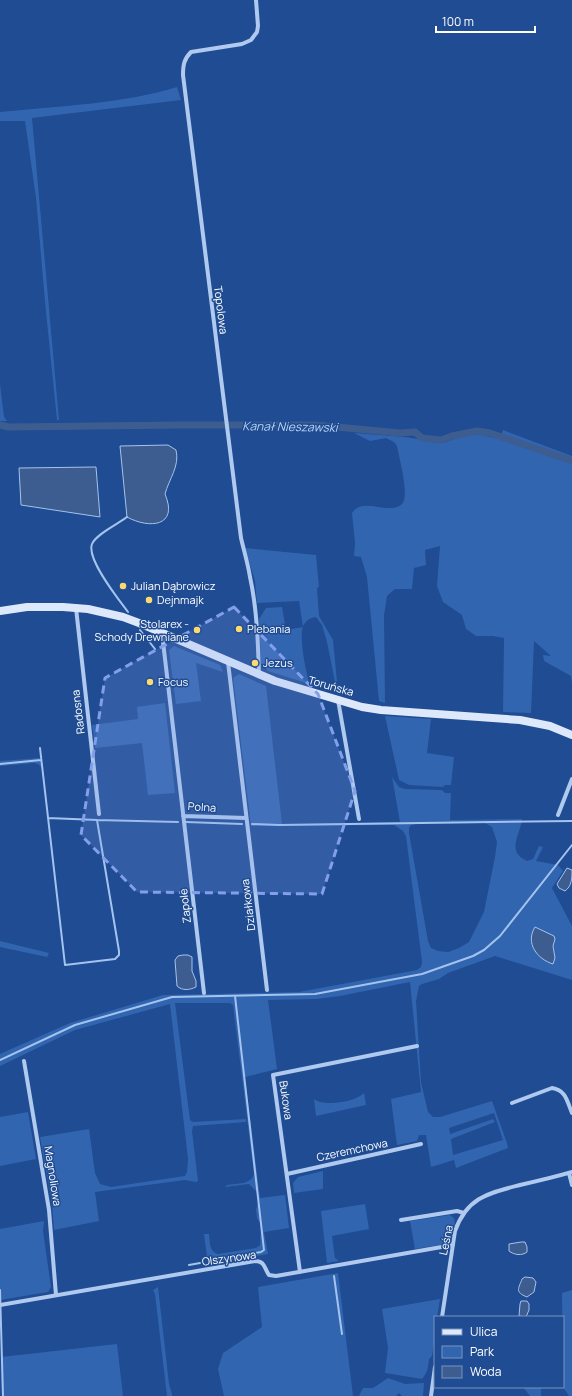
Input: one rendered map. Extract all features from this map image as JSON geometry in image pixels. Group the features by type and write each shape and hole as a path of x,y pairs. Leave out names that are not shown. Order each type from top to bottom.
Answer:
{"main road":[{"name":"Toruńska","path":"0,611 27,607 76,608 100,611 123,617 258,675 289,686 338,700 381,710 530,721 550,726 572,735"}],"street":[{"name":"Topolowa","path":"256,0 258,26 254,37 242,44 192,52 184,62 183,68 241,538 251,577 258,645 258,675"},
{"name":"Radosna","path":"76,608 99,814"},
{"name":"Polna","path":"162,633 183,816 246,818"},
{"path":"228,662 246,818"},
{"path":"338,700 359,819"},
{"path":"558,815 572,779"},
{"name":"Zapole","path":"183,816 204,993"},
{"name":"Działkowa","path":"246,818 267,990"},
{"name":"Bukowa","path":"300,1272 273,1075 417,1046"},
{"name":"Magnoliowa","path":"24,1061 50,1210 56,1295"},
{"path":"512,1103 552,1088 563,1092 572,1113"},
{"name":"Czeremchowa","path":"287,1174 421,1144"},
{"path":"570,1172 572,1185"},
{"name":"Leśna","path":"442,1316 453,1245 460,1219 464,1213 476,1201 489,1194 570,1172"},
{"path":"401,1220 457,1211 464,1213"},
{"name":"Olszynowa","path":"1,1305 255,1261 263,1263 268,1273 273,1276 453,1245"},
{"path":"431,1396 434,1374"}],"highlighted area":[{"path":"234,607 318,694 355,791 322,894 137,892 81,835 105,678"}],"green space":[{"path":"177,87 181,100 32,118 59,420 57,420 36,198 25,121 0,121 0,112 112,101 156,93"},
{"path":"0,384 4,417 7,421 0,421"},
{"path":"503,430 572,456 572,684 571,676 544,661 543,655 551,656 534,641 531,713 503,712 504,638 493,636 476,636 466,629 462,615 443,602 437,586 440,546 425,550 426,565 414,568 412,589 395,589 387,596 384,615 385,703 379,701 367,577 361,557 354,556 355,543 352,513 356,508 362,506 397,507 402,504 405,493 402,468 397,446 394,442 386,438 370,441 354,433 405,437 443,443 472,433 500,439"},
{"path":"245,548 316,555 319,587 317,588 319,616 333,640 338,692 333,690 335,688 335,682 327,642 322,625 316,617 305,623 302,634 302,642 309,682 316,686 268,671 261,663 259,619 266,608 282,607 286,630 303,627 299,601 257,603 255,581"},
{"path":"174,646 220,665 223,672 196,663 201,701 176,704 169,650"},
{"path":"239,674 266,686 282,824 400,822 392,777 399,787 405,789 442,790 445,793 451,793 450,820 522,819 515,847 520,857 527,861 533,859 539,846 543,847 536,861 558,865 563,871 552,888 572,926 572,980 495,956 448,973 439,979 419,986 416,1001 421,1082 428,1112 433,1117 440,1117 492,1101 507,1143 508,1148 456,1168 454,1160 431,1167 426,1135 419,1135 417,1141 397,1145 391,1099 421,1092 410,982 340,996 316,999 268,1000 277,1069 245,1077 260,1198 285,1195 289,1228 264,1232 268,1254 208,1265 204,1234 209,1234 211,1249 218,1254 256,1248 260,1245 261,1225 257,1218 256,1210 258,1202 257,1192 249,1184 225,1187 227,1185 247,1182 254,1174 233,1005 230,1003 175,1003 190,1120 193,1122 246,1119 246,1122 193,1126 192,1131 198,1181 196,1182 185,1180 95,1192 99,1221 54,1230 52,1204 40,1137 89,1129 95,1173 100,1184 111,1187 185,1176 187,1172 188,1159 170,1004 75,1030 0,1066 0,1054 70,1023 163,995 299,992 417,970 421,967 422,962 406,836 403,831 394,825 251,826 233,678","holes":["422,823 485,823 492,827 497,842 484,912 469,942 448,952 438,951 431,948 428,941 409,833 409,828 411,825","494,1113 503,1140 453,1155 451,1139 495,1122 493,1119 450,1134 449,1128"]},
{"path":"165,703 175,793 148,795 142,743 95,748 92,725 138,719 137,707"},
{"path":"385,716 431,719 427,753 454,757 451,785 445,785 443,787 409,785 399,780"},
{"path":"40,758 42,768 38,764 34,763 0,766 0,761"},
{"path":"0,941 49,953 47,957 0,947"},
{"path":"364,1093 366,1105 316,1116 314,1099 324,1103 332,1103 354,1099"},
{"path":"28,1112 36,1159 0,1166 0,1117"},
{"path":"323,1171 323,1189 294,1193 293,1183 298,1177"},
{"path":"365,1204 369,1229 332,1236 335,1258 339,1261 327,1263 321,1211"},
{"path":"450,1215 454,1218 455,1225 445,1244 415,1249 410,1221"},
{"path":"44,1221 43,1231 51,1287 48,1292 0,1300 0,1229"},
{"path":"338,1273 353,1396 224,1396 218,1369 223,1353 262,1327 258,1287"},
{"path":"158,1287 169,1384 172,1396 167,1396 155,1294 153,1290"},
{"path":"572,1290 572,1396 569,1396 564,1388 564,1316 562,1316 562,1293"},
{"path":"440,1299 437,1316 434,1316 434,1342 432,1356 429,1359 427,1369 422,1379 385,1373 388,1348 382,1309"},
{"path":"117,1344 123,1396 2,1396 1,1357"},
{"path":"388,1378 405,1384 424,1383 423,1396 402,1396 399,1393 396,1396 359,1396 363,1388 373,1388"},
{"path":"524,1388 541,1388 541,1396 530,1396"}],"water":[{"path":"168,445 176,450 177,462 165,494 168,505 168,513 165,519 152,524 136,521 127,517 120,446"},
{"path":"96,467 100,517 21,505 19,468"},
{"path":"567,868 572,870 572,876 571,882 565,891 559,888 557,884"},
{"path":"535,927 554,936 555,939 553,946 555,958 553,964 547,962 534,950 531,939"},
{"path":"183,955 192,957 192,971 196,981 196,987 186,990 177,986 175,960 178,956"},
{"path":"525,1242 527,1252 518,1254 509,1251 509,1244"},
{"path":"525,1277 533,1278 536,1282 534,1292 527,1297 518,1290 522,1279"},
{"path":"521,1301 527,1301 529,1304 529,1310 526,1316 519,1316"}],"waterway":[{"name":"Kanał Nieszawski","path":"0,425 8,427 315,425 400,433 415,432 422,438 441,440 452,436 477,431 490,433 572,461"},
{"path":"127,517 94,540 91,551 98,569 104,579 128,612"},
{"path":"140,630 155,649"},
{"path":"40,748 65,965 115,959 119,955 119,951 97,820 48,818"},
{"path":"0,764 41,760"},
{"path":"97,820 178,822"},
{"path":"252,824 279,825 572,821"},
{"path":"186,822 242,824"},
{"path":"0,1060 75,1025 172,997 315,994 422,974 473,956 484,950 500,936 572,845"},
{"path":"211,1261 261,1252 264,1250 235,996"},
{"path":"189,1265 200,1263"},
{"path":"334,1276 342,1334"},
{"path":"0,1290 3,1396"}],"place":[{"name":"Julian Dąbrowicz","path":"123,586"},
{"name":"Dejnmajk","path":"149,600"},
{"name":"Plebania","path":"239,629"},
{"name":"Stolarex - Schody Drewniane","path":"197,630"},
{"name":"Jezus","path":"255,663"},
{"name":"Focus","path":"150,682"}]}
